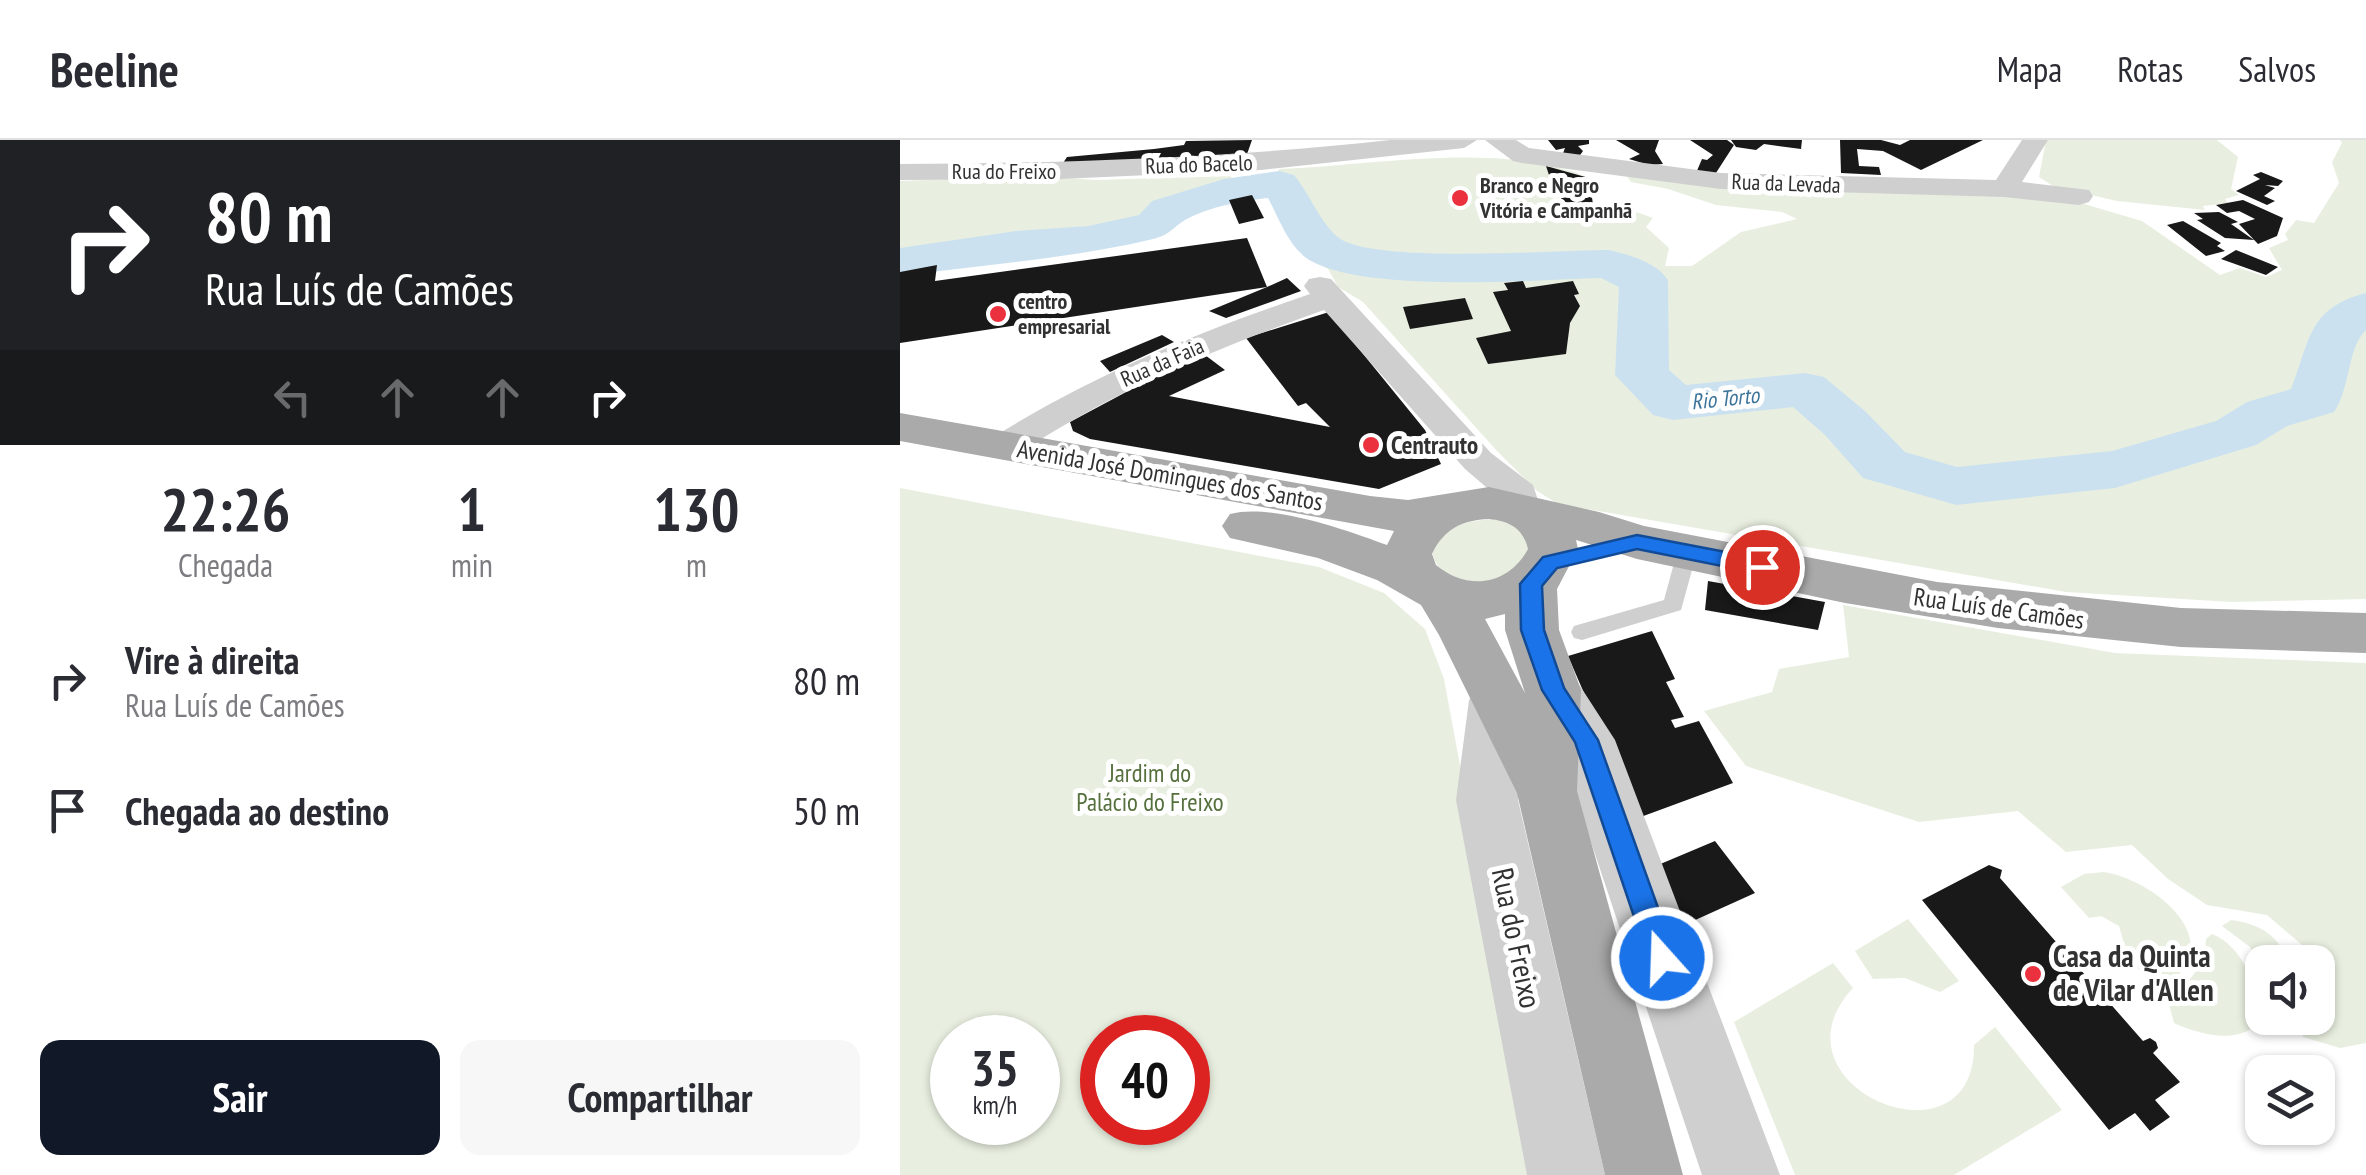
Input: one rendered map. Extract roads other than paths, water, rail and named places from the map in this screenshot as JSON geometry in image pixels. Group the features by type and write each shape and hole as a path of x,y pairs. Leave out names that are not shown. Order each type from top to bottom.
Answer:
{"main road":[{"name":"Avenida José Domingues dos Santos","path":"900,427 1370,512 1408,516 1448,510"},
{"name":"Avenida José Domingues dos Santos","path":"900,461 1336,545 1388,564 1428,587"},
{"path":"1489,503 1526,512 1551,536 1540,573 1490,600 1428,587 1408,566 1413,536 1448,510 1489,503"},
{"name":"Rua Luís de Camões","path":"1526,512 1600,528 1637,542 1874,590 2082,622 2240,634 2366,633"},
{"name":"Rua Luís de Camões","path":"1540,573 1637,542"},
{"name":"Rua do Freixo","path":"1540,573 1525,695 1644,1175"},
{"name":"Rua do Freixo","path":"1428,587 1525,695"}],"street":[{"name":"Rua do Bacelo","path":"1114,168 1261,162 1464,140"},
{"name":"Rua da Levada","path":"1498,140 1522,155 1669,158 2079,196"},
{"path":"2004,189 2035,140"},
{"name":"Rua do Freixo","path":"900,152 912,172 1114,168"},
{"name":"Rua da Faia","path":"1005,446 1059,410 1122,379 1324,292 1478,460"},
{"path":"1448,510 1478,460 1518,494 1526,512"},
{"name":"Rua do Freixo","path":"1566,1175 1488,800 1525,695 1586,740 1740,1175"}],"lane":[{"path":"1582,632 1673,604 1688,552"}],"waterway":[{"name":"Rio Torto","path":"900,262 1016,245 1088,240 1155,225 1168,211 1239,188 1279,184 1319,245 1348,258 1418,266 1609,264 1644,280 1642,375 1673,403 1805,389 1845,423 1884,465 1956,486 2115,469 2236,433 2267,414 2314,400 2332,338 2349,318 2366,308"}],"place":[{"name":"Branco e Negro Vitória e Campanhã","path":"1460,198"},
{"name":"centro empresarial","path":"998,314"},
{"name":"Centrauto","path":"1371,445"},
{"name":"Casa da Quinta de Vilar d'Allen","path":"2033,974"}],"park label":[{"name":"Jardim do Palácio do Freixo","path":"1150,788"}]}
